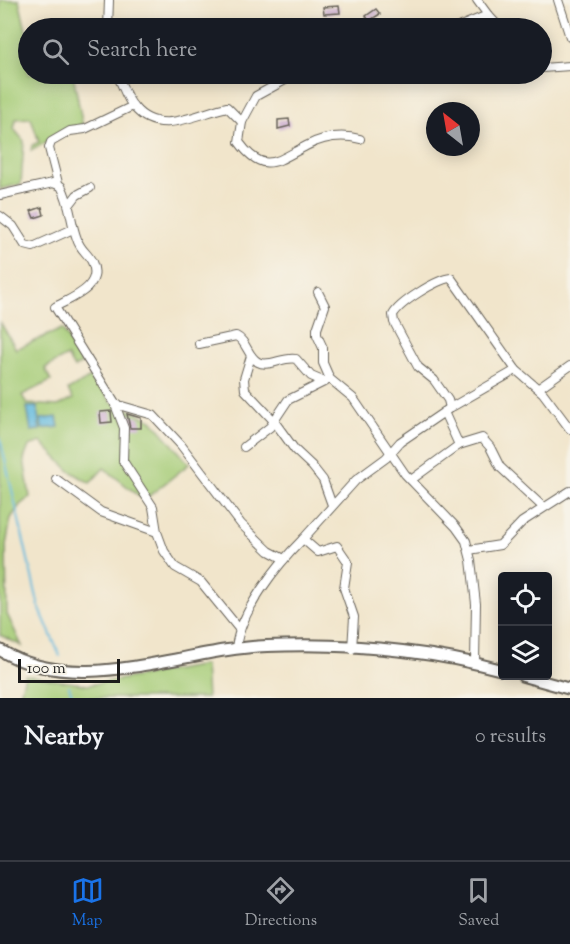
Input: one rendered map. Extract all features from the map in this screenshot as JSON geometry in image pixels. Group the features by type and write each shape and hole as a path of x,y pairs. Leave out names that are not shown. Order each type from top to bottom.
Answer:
{"street":[{"path":"108,18 109,0"},
{"path":"477,0 491,18"},
{"path":"558,0 570,37"},
{"path":"481,18 488,15"},
{"path":"552,67 570,66"},
{"path":"122,84 134,106 144,115 173,122 228,106 242,122"},
{"path":"278,84 256,96 242,122 239,142 251,155 266,164 281,162 322,140 347,136 360,139"},
{"path":"134,106 85,129 70,131 51,142 49,148 58,183 70,204 73,229 80,248 93,264 92,283 88,289 55,307 114,404 124,428 123,461 153,507 157,532 170,561 201,582 240,630"},
{"path":"0,195 58,183"},
{"path":"70,204 77,195 90,188"},
{"path":"0,216 13,226 25,245 33,247 73,229"},
{"path":"459,445 444,394 434,380 418,366 394,322 395,311 434,283 451,278 516,370 539,388 570,429"},
{"path":"318,292 325,306 317,329 317,336 322,348 327,380"},
{"path":"200,345 236,336 242,340 251,356 263,363 296,359 311,376 327,380 353,398 368,423 392,451 411,480 456,527 469,550 476,604 475,662"},
{"path":"251,356 244,379 245,390 323,480 332,505"},
{"path":"539,388 570,366"},
{"path":"236,648 240,630 284,559 356,480 400,442 447,410 516,370"},
{"path":"244,447 274,421 288,400 327,380"},
{"path":"114,404 153,415 181,445 241,524 269,551 284,559"},
{"path":"411,480 459,445 482,438 490,447 500,468 543,507"},
{"path":"421,490 425,471"},
{"path":"56,479 101,512 157,532"},
{"path":"469,550 500,545 522,522 570,491"},
{"path":"303,539 318,552 337,546 348,562 344,588 354,617 352,649"},
{"path":"0,650 18,660 42,668 81,671 130,668 236,648 352,649 475,662 498,669"},
{"path":"540,680 570,689"}],"green space":[{"path":"0,0 19,0 23,18 18,18 18,84 75,84 83,127 66,130 31,151 32,145 39,142 31,118 16,119 14,129 24,141 21,184 0,189"},
{"path":"0,322 16,349 62,329 82,363 74,368 67,356 45,368 51,381 22,395 27,404 58,406 73,399 68,390 94,375 111,402 152,420 189,464 144,500 104,468 90,483 70,471 41,442 29,446 24,459 30,497 20,505 11,518 6,545 7,614 22,646 0,635"},
{"path":"205,665 207,698 19,698 25,675 88,685"}],"water":[{"path":"27,407 37,407 40,430 31,431"},
{"path":"57,417 59,427 42,429 41,419"}],"building":[{"path":"339,6 340,13 324,14 323,7"},
{"path":"376,9 380,14 374,18 366,16"},
{"path":"289,119 290,126 278,129 278,120"},
{"path":"42,207 44,215 34,218 31,211"},
{"path":"111,411 112,422 101,423 100,412"},
{"path":"127,414 141,418 141,428 130,428"}],"waterway":[{"path":"0,438 39,607 60,656"},
{"path":"69,686 73,698"}]}
